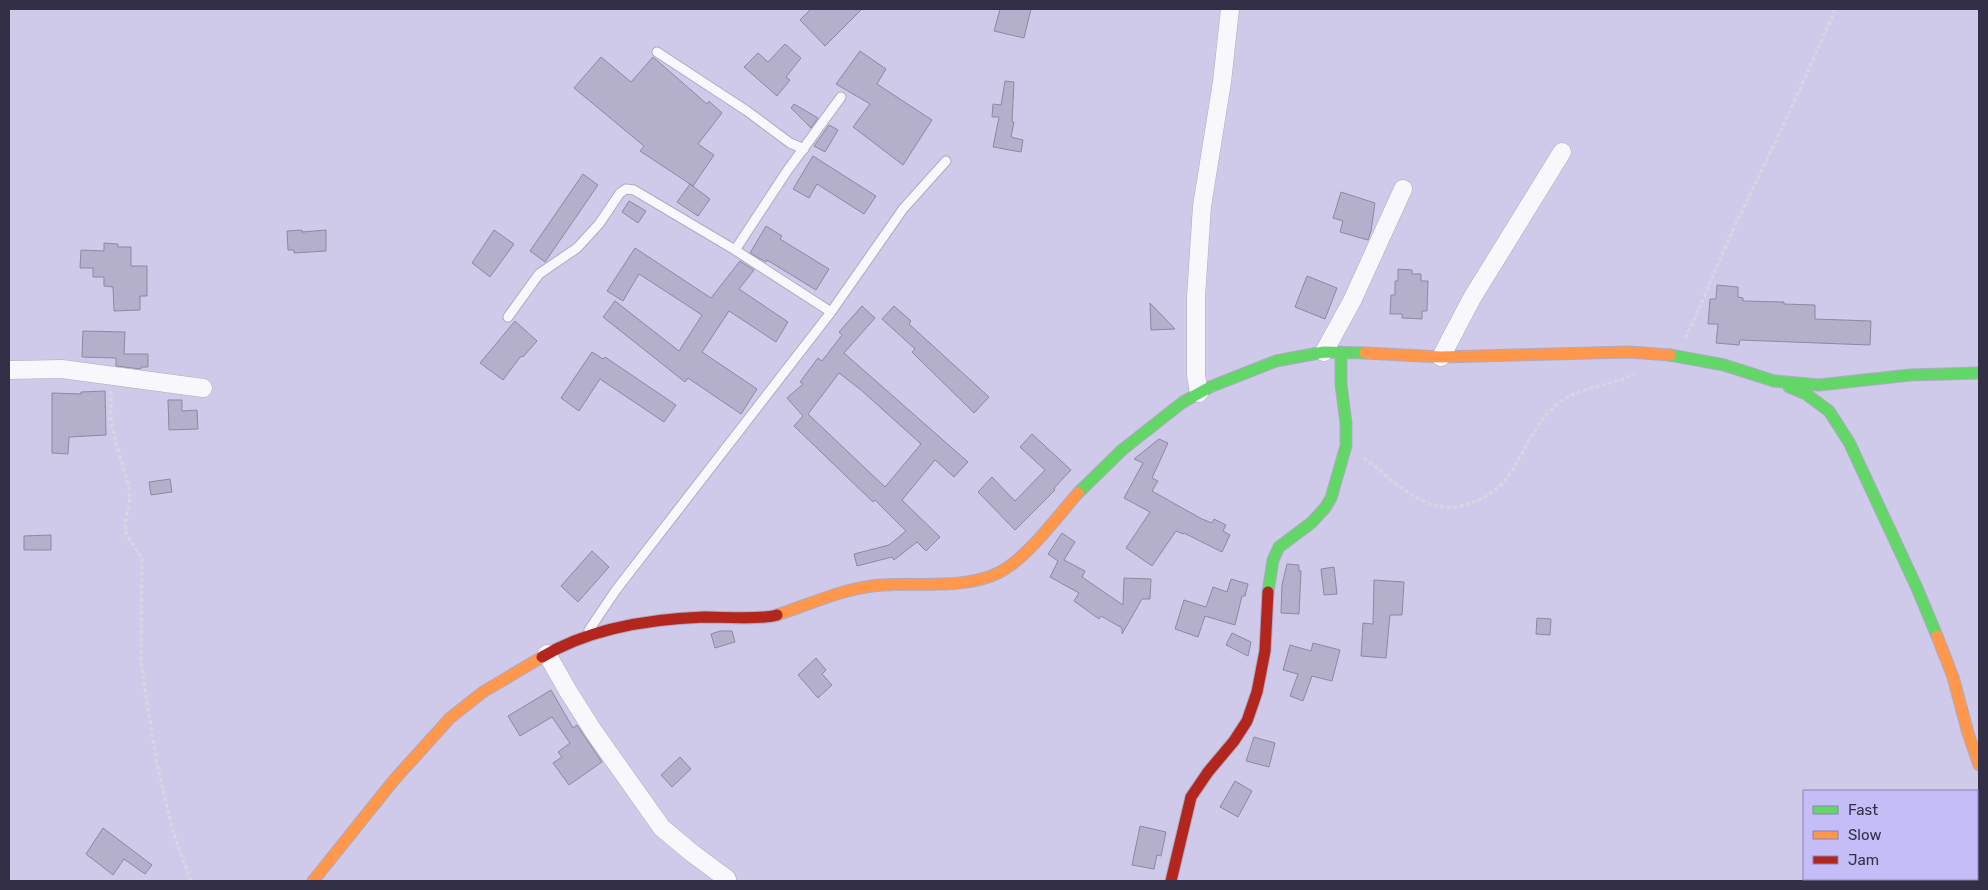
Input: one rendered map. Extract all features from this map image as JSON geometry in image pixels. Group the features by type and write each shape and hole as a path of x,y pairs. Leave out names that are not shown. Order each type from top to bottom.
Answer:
{"street":[{"path":"1199,393 1196,375 1196,297 1202,206 1222,82 1230,9"},
{"path":"1441,357 1472,298 1562,152"},
{"path":"1171,881 1180,833 1192,797 1208,772 1234,741 1247,721 1257,692 1265,651 1268,583 1273,560 1279,547 1311,523 1325,508 1331,498 1346,446 1346,423 1341,384 1332,352 1352,301 1402,190"},
{"path":"313,881 424,744 450,718 483,692 547,654 585,637 621,627 675,618 773,616 856,589 873,586 969,582 1000,572 1022,556 1096,474 1122,450 1183,402 1199,393 1276,361 1332,352 1441,357 1629,352 1676,354 1724,365 1774,381 1806,394 1829,411 1849,442 1917,588 1953,677 1979,765"},
{"path":"9,370 62,369 203,388"},
{"path":"1774,381 1819,386 1910,375 1979,373"},
{"path":"547,654 594,732 662,828 692,854 727,879"}],"lane":[{"path":"657,52 746,111 790,143 804,149"},
{"path":"735,250 841,97"},
{"path":"585,637 616,590 831,312 903,209 946,161"},
{"path":"508,317 539,274 577,248 599,224 620,193 626,189 634,190 645,196 735,250 831,312"}],"path":[{"path":"1676,354 1698,312 1730,238 1804,82 1835,9"},
{"path":"1346,446 1422,500 1445,508 1467,504 1490,494 1504,482 1538,425 1552,408 1562,400 1580,390 1611,384 1640,370"},
{"path":"113,375 111,419 128,484 130,500 125,524 126,534 142,558 141,662 146,703 156,764 173,832 191,881"}],"building":[{"path":"811,9 862,9 825,46 800,20"},
{"path":"1000,9 1031,9 1024,38 994,31"},
{"path":"785,44 801,58 786,77 790,80 777,96 744,67 758,53 768,62"},
{"path":"860,51 886,69 877,84 932,120 903,165 853,127 870,104 836,84"},
{"path":"601,57 631,82 653,57 707,104 709,101 722,113 698,144 714,155 693,186 640,151 644,146 574,88"},
{"path":"1005,81 1014,82 1012,122 1014,122 1011,137 1023,140 1021,152 993,147 999,117 992,117 993,104 1001,105"},
{"path":"794,104 818,118 811,128 791,108"},
{"path":"829,125 838,130 825,152 814,146"},
{"path":"813,156 876,196 864,214 817,184 809,198 793,189"},
{"path":"583,174 598,185 545,262 530,251"},
{"path":"690,184 710,199 698,216 677,202"},
{"path":"1341,192 1375,203 1368,240 1340,232 1343,221 1333,218"},
{"path":"629,201 646,211 638,223 622,212"},
{"path":"766,226 782,236 780,239 829,269 816,290 767,260 766,262 750,253"},
{"path":"302,230 302,232 326,230 326,251 294,253 294,250 288,250 287,231"},
{"path":"494,230 514,244 490,277 472,263"},
{"path":"104,243 118,244 118,247 131,247 131,266 147,266 147,296 140,296 140,310 114,311 113,287 104,286 104,277 93,277 93,268 80,268 81,250 104,251"},
{"path":"635,248 711,298 740,261 754,270 739,289 788,322 776,342 729,311 702,352 757,389 741,414 688,378 685,382 603,317 615,301 679,351 702,315 639,274 623,301 607,291"},
{"path":"1398,269 1412,270 1412,274 1421,274 1421,281 1428,281 1427,311 1422,311 1422,319 1402,318 1402,314 1390,314 1391,295 1395,295 1395,281 1398,281"},
{"path":"1307,276 1337,288 1325,319 1295,307"},
{"path":"1717,285 1738,287 1738,297 1743,298 1743,301 1815,305 1815,319 1871,321 1870,345 1740,340 1739,345 1716,343 1718,324 1708,324 1710,299 1716,299"},
{"path":"1150,303 1175,329 1151,330"},
{"path":"862,306 875,318 844,353 968,462 954,477 935,460 902,500 940,537 926,551 917,542 894,560 892,557 857,566 854,554 889,545 906,531 794,426 803,416 787,398 803,384 800,382 818,358 822,361 842,335 839,332","holes":["839,373 861,390 921,444 885,487 808,414"]},
{"path":"894,306 911,321 909,324 989,397 974,413 912,352 915,349 882,319"},
{"path":"515,321 537,341 523,357 521,356 503,380 480,363"},
{"path":"83,331 125,332 124,354 148,354 148,367 141,367 141,369 116,366 116,358 82,357"},
{"path":"592,352 603,359 605,357 676,405 664,422 600,379 579,411 561,398"},
{"path":"105,391 106,435 69,437 68,454 52,453 52,393 81,394 81,392"},
{"path":"168,400 182,400 182,411 197,410 198,429 169,430"},
{"path":"1032,434 1071,470 1054,488 1055,490 1015,530 978,492 992,477 1015,501 1045,470 1020,447"},
{"path":"1159,439 1168,443 1152,478 1158,481 1152,491 1202,519 1212,523 1214,519 1226,525 1223,531 1230,535 1222,552 1184,533 1176,531 1152,566 1126,548 1150,512 1124,498 1143,463 1134,459"},
{"path":"170,479 172,492 151,495 149,482"},
{"path":"1062,533 1075,542 1064,560 1085,571 1082,577 1123,605 1124,578 1151,579 1150,599 1142,599 1122,634 1122,628 1101,616 1099,619 1074,601 1079,593 1050,577 1058,561 1048,554"},
{"path":"51,535 51,550 24,550 24,536"},
{"path":"592,551 609,567 578,602 561,586"},
{"path":"1287,564 1299,565 1299,571 1301,571 1299,614 1281,613 1282,585"},
{"path":"1334,567 1337,594 1324,595 1321,569"},
{"path":"1231,579 1248,584 1245,596 1242,596 1235,625 1205,616 1198,637 1175,629 1184,600 1206,607 1213,587 1227,592"},
{"path":"1374,580 1404,582 1402,615 1390,615 1386,658 1361,656 1363,623 1373,624"},
{"path":"1537,618 1551,619 1550,635 1536,634"},
{"path":"720,631 732,631 735,642 715,648 711,634"},
{"path":"1232,633 1251,642 1248,656 1226,645"},
{"path":"1313,643 1340,650 1332,681 1312,676 1303,701 1290,696 1298,674 1283,670 1290,645 1311,651"},
{"path":"816,658 826,670 822,674 832,685 818,698 798,675"},
{"path":"551,690 573,728 577,725 602,762 569,785 553,763 562,757 558,752 570,743 552,717 520,736 508,716"},
{"path":"1254,737 1275,743 1269,767 1246,761"},
{"path":"680,757 691,769 672,787 661,775"},
{"path":"1235,781 1252,791 1238,817 1220,807"},
{"path":"1140,826 1166,832 1161,856 1157,855 1154,869 1132,865"},
{"path":"103,828 152,865 145,874 124,859 113,875 86,854"}],"traffic: fast":[{"path":"1078,493 1122,450 1183,402 1210,387 1276,361 1324,352 1365,353"},
{"path":"1268,592 1273,560 1279,547 1311,523 1325,508 1331,498 1346,446 1346,423 1341,384 1341,352"},
{"path":"1670,355 1724,365 1774,381 1819,385 1910,375 1979,373"},
{"path":"1789,387 1806,394 1829,411 1849,442 1917,588 1937,636"}],"traffic: slow":[{"path":"1365,353 1441,357 1629,352 1670,355"},
{"path":"777,615 836,594 860,588 970,582 986,578 1000,572 1021,557 1042,536 1078,493"},
{"path":"1937,636 1953,677 1979,765"},
{"path":"313,881 394,780 450,718 483,692 542,657"}],"traffic: jam":[{"path":"1171,881 1191,797 1247,721 1257,692 1265,651 1268,592"},
{"path":"542,657 560,647 600,632 641,623 683,618 752,618 777,615"}]}
